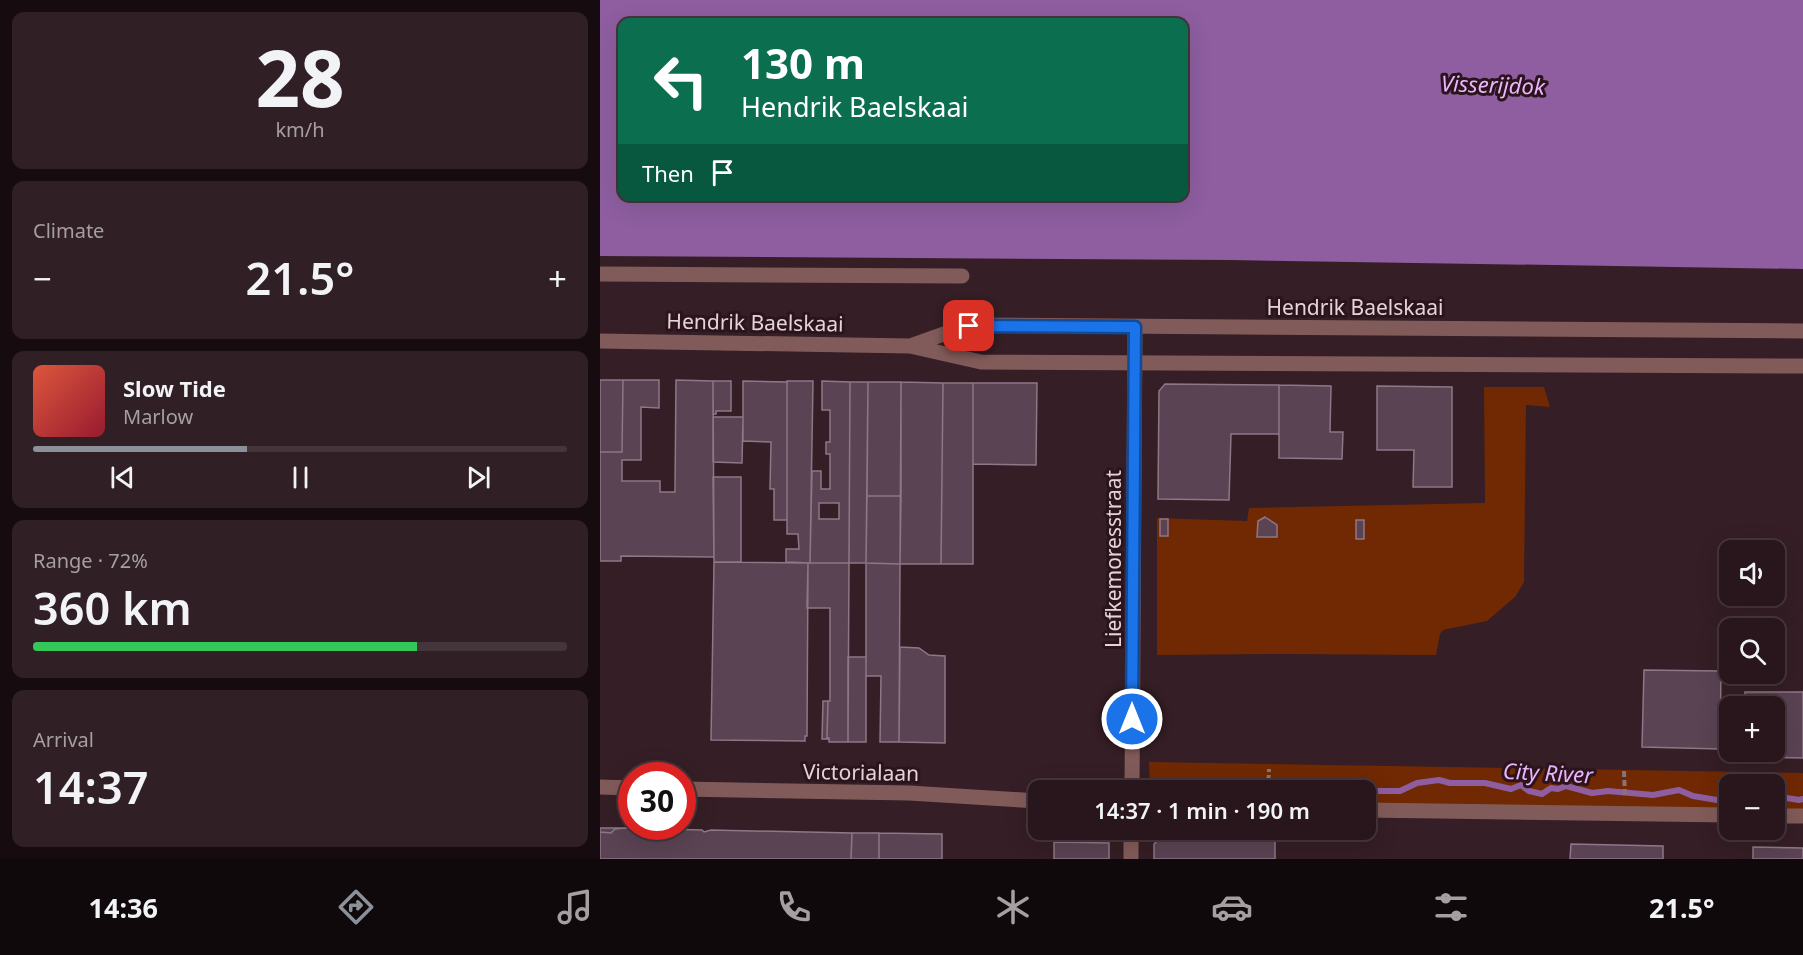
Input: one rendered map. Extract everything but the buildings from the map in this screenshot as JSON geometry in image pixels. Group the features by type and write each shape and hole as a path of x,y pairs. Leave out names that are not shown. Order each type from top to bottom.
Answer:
{"street":[{"path":"600,274 962,276"},
{"name":"Hendrik Baelskaai","path":"910,346 969,326 1803,331"},
{"name":"Liefkemoresstraat","path":"1132,780 1135,327"},
{"name":"Hendrik Baelskaai","path":"600,341 910,346 981,362 1803,366"},
{"path":"600,787 618,788"},
{"name":"Victorialaan","path":"696,789 909,793 1028,800"},
{"path":"1376,810 1719,815"},
{"path":"1785,816 1803,816"},
{"path":"1131,840 1131,859"}],"path":[{"path":"1268,780 1269,769"},
{"path":"1624,771 1625,814"}],"shaded area":[{"path":"1484,387 1544,387 1550,407 1526,405 1524,582 1515,597 1487,621 1443,630 1440,634 1436,655 1157,655 1157,518 1247,521 1249,508 1485,503"},
{"path":"1149,762 1803,773 1803,811 1785,810 1785,774 1719,774 1719,809 1376,804 1376,780 1150,780"}],"water":[{"name":"Visserijdok","path":"600,0 1803,0 1803,269 1230,260 600,256"}],"waterway":[{"name":"City River","path":"1376,791 1400,791 1417,783 1439,780 1450,783 1485,783 1511,789 1521,785 1529,791 1542,794 1551,788 1558,789 1566,786 1592,793 1608,791 1653,795 1679,790 1693,796 1719,799"},
{"name":"City River","path":"1785,798 1803,799"}],"route":[{"path":"969,326 1135,327 1132,719"}]}
